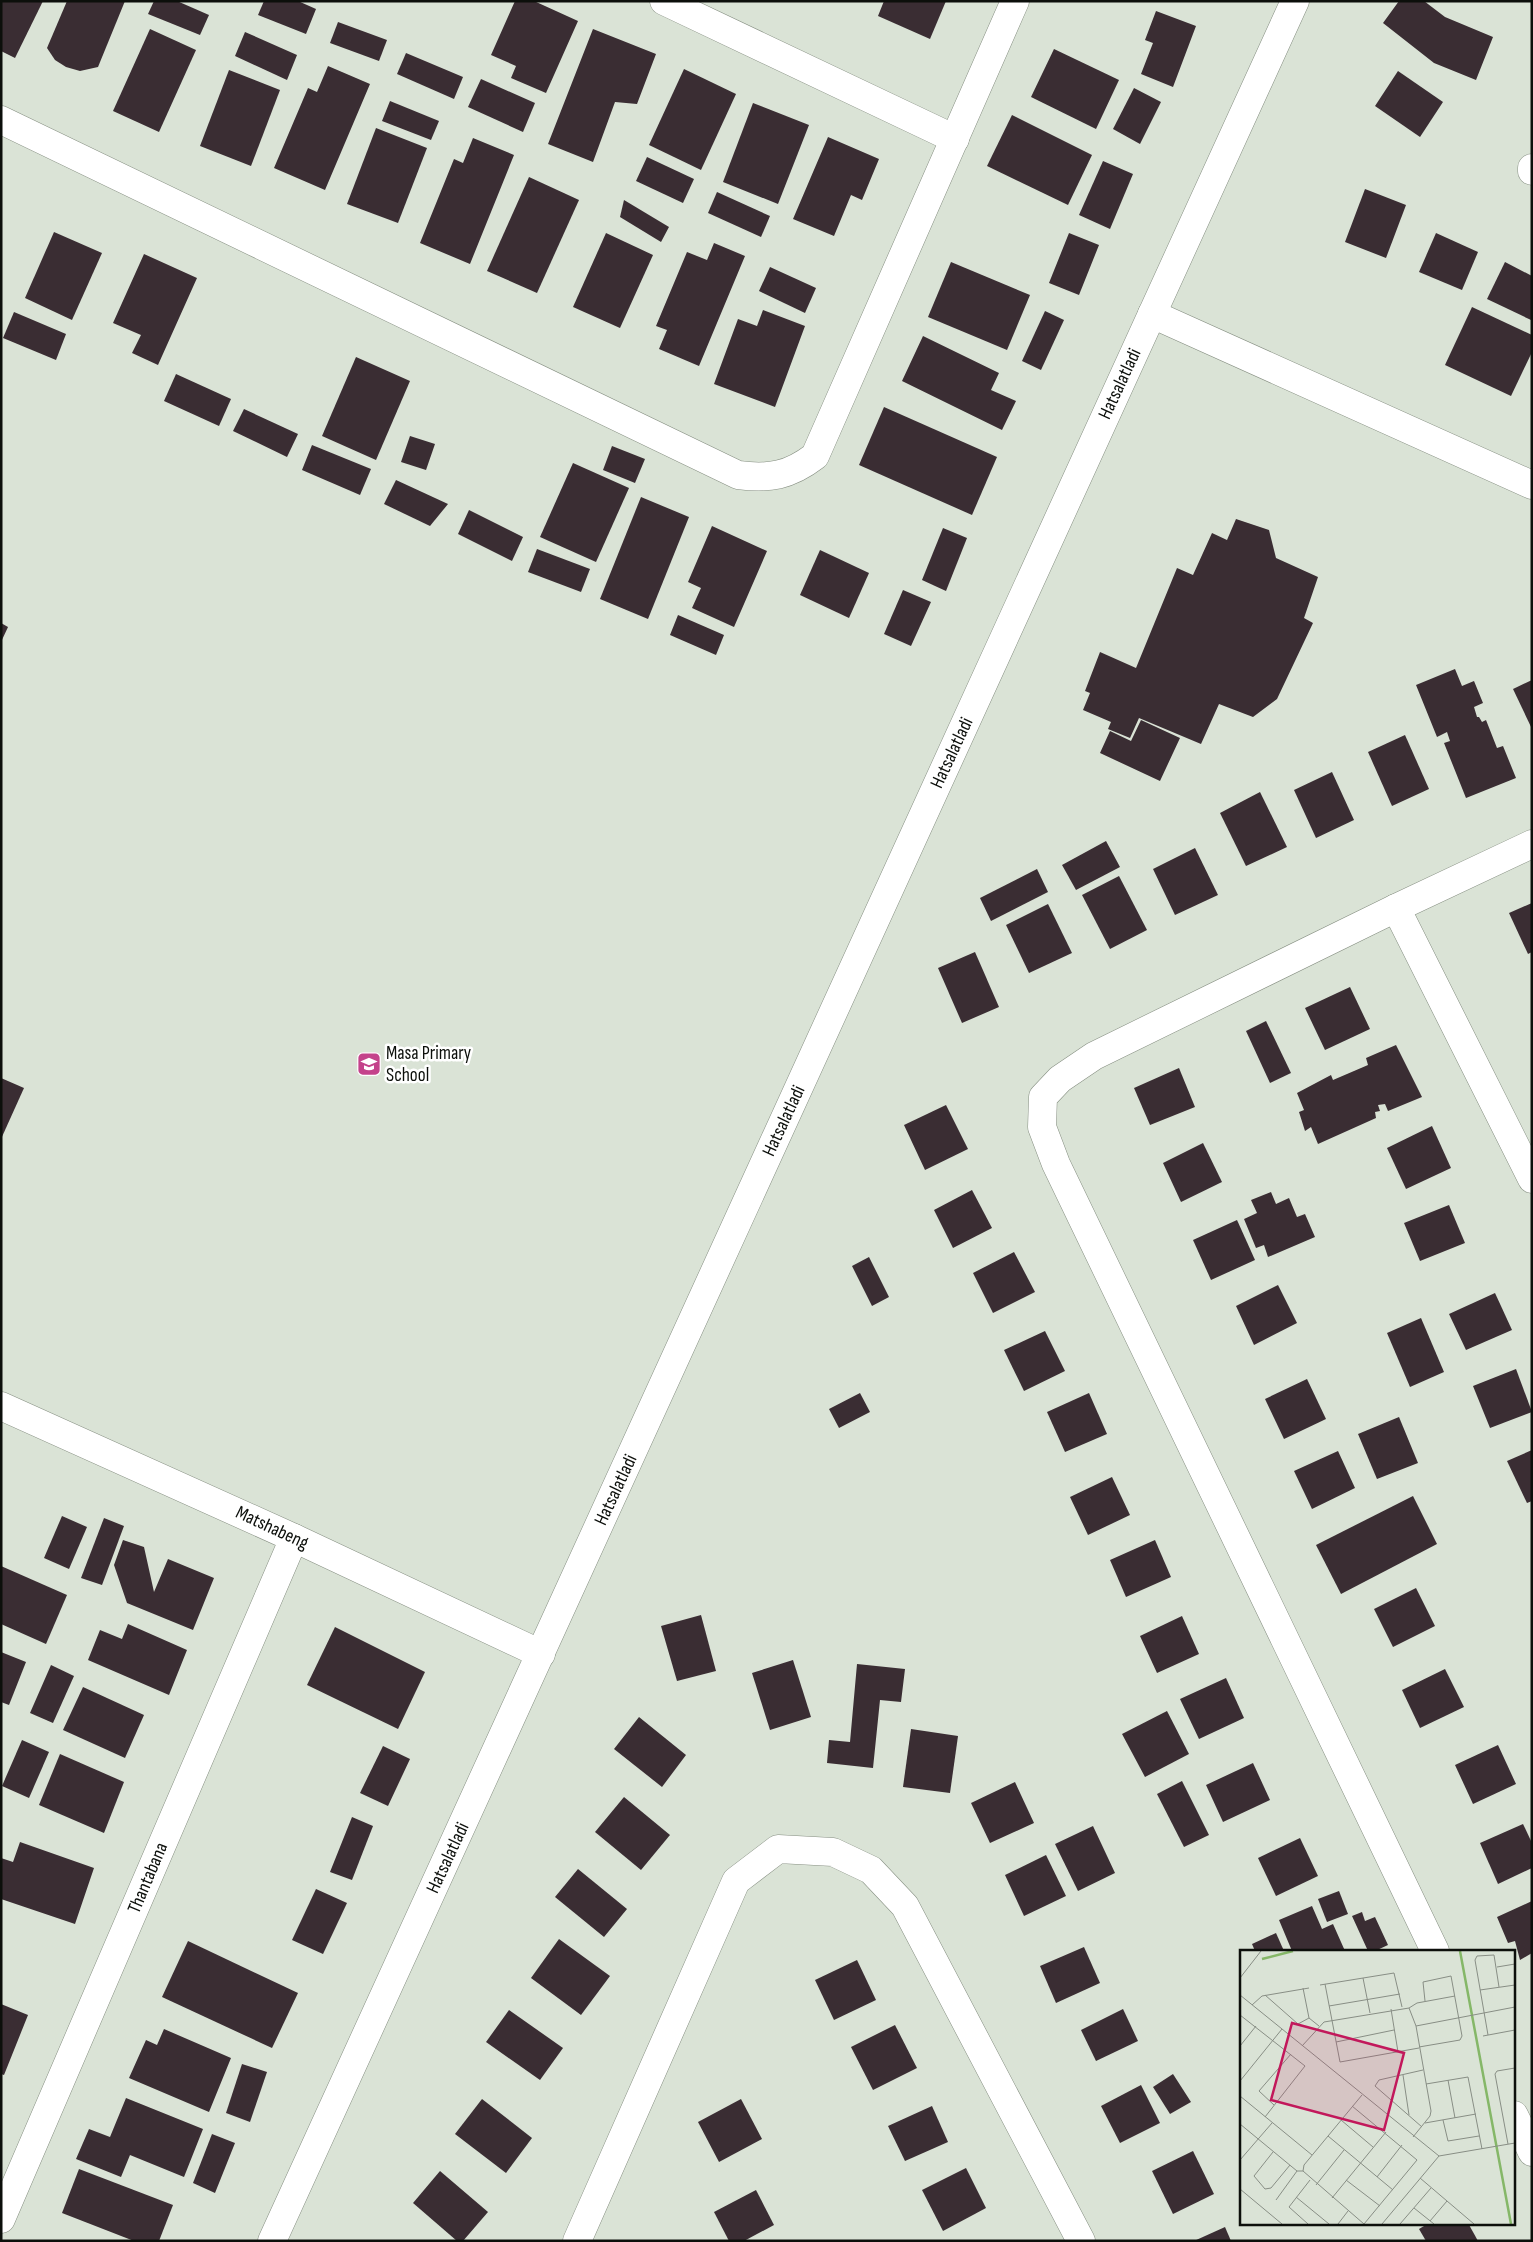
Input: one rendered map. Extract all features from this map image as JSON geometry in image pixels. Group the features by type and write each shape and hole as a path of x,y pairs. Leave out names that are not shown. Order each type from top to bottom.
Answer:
{"street":[{"path":"664,1 955,139"},
{"path":"1,120 738,475 762,478 800,467 815,456 1015,1"},
{"name":"Hatsalatladi","path":"272,2241 1294,1"},
{"path":"1152,314 1532,485"},
{"path":"1435,1950 1056,1164 1042,1127 1042,1097 1060,1079 1094,1056 1396,908 1532,844"},
{"path":"1396,908 1532,1179"},
{"name":"Matshabeng","path":"1,1406 294,1538 541,1654"},
{"name":"Thantabana","path":"1,2219 294,1538"},
{"path":"577,2241 736,1881 778,1849 833,1852 871,1870 905,1906 1081,2241"},
{"path":"1516,2108 1532,2101"},
{"path":"1516,2119 1532,2152"}],"building":[{"path":"1,1 43,1 15,58 1,51"},
{"path":"67,1 125,1 98,67 80,71 66,67 55,60 47,48"},
{"path":"154,1 177,1 209,15 200,35 148,14"},
{"path":"264,1 298,1 316,9 306,34 258,15"},
{"path":"515,1 534,1 578,21 546,93 511,78 516,66 491,55"},
{"path":"884,1 946,1 930,39 878,16"},
{"path":"1399,1 1424,1 1445,17 1493,37 1476,80 1434,63 1383,23"},
{"path":"1156,11 1196,26 1173,87 1141,74 1153,43 1145,40"},
{"path":"338,22 387,40 379,61 330,43"},
{"path":"150,29 196,50 159,132 113,111"},
{"path":"593,29 656,54 637,104 615,102 593,162 548,144"},
{"path":"245,32 297,55 287,80 235,56"},
{"path":"1054,49 1119,80 1096,129 1031,97"},
{"path":"406,53 463,77 454,99 397,74"},
{"path":"328,66 370,84 325,190 274,168 308,88 317,92"},
{"path":"684,69 736,94 701,170 649,145"},
{"path":"229,70 280,90 251,166 200,146"},
{"path":"1398,71 1443,102 1420,137 1375,106"},
{"path":"481,79 535,103 523,132 468,107"},
{"path":"1134,88 1161,102 1140,144 1113,129"},
{"path":"390,101 439,121 431,140 382,121"},
{"path":"753,103 809,125 778,204 723,182"},
{"path":"1012,115 1092,155 1068,205 987,166"},
{"path":"376,128 427,148 398,223 347,204"},
{"path":"828,137 879,159 862,200 851,195 834,236 793,219"},
{"path":"473,138 514,155 470,264 420,243 454,159 463,163"},
{"path":"647,157 694,179 683,203 636,181"},
{"path":"1103,161 1133,174 1110,229 1079,215"},
{"path":"529,177 579,200 537,293 487,271"},
{"path":"1365,189 1406,205 1386,258 1345,242"},
{"path":"717,192 770,216 761,237 708,213"},
{"path":"624,200 669,227 661,242 620,217"},
{"path":"54,232 102,253 72,320 25,298"},
{"path":"606,233 653,255 620,328 573,307"},
{"path":"1069,233 1099,245 1079,295 1049,283"},
{"path":"1436,233 1478,252 1462,290 1419,272"},
{"path":"714,243 745,256 699,366 659,349 667,330 656,326 687,252 707,260"},
{"path":"144,254 197,278 158,365 132,353 141,335 113,323"},
{"path":"951,262 1030,295 1007,350 928,317"},
{"path":"1505,262 1532,276 1531,320 1487,299"},
{"path":"770,267 816,288 805,313 759,291"},
{"path":"1472,307 1532,335 1532,352 1511,396 1445,365"},
{"path":"763,310 805,326 775,407 714,384 738,319 757,326"},
{"path":"1045,311 1064,320 1041,370 1022,361"},
{"path":"14,312 66,334 56,360 3,338"},
{"path":"923,336 999,373 991,390 1016,401 1002,430 902,381"},
{"path":"356,357 410,381 376,460 322,436"},
{"path":"176,374 231,399 219,426 164,401"},
{"path":"884,407 997,457 972,515 859,465"},
{"path":"244,409 298,434 287,457 233,431"},
{"path":"410,436 435,444 426,470 401,462"},
{"path":"312,445 371,469 360,495 302,470"},
{"path":"612,446 645,459 635,483 603,470"},
{"path":"573,463 629,488 596,562 540,537"},
{"path":"396,480 448,504 430,526 384,504"},
{"path":"641,497 689,517 648,619 600,599"},
{"path":"469,510 523,537 512,561 458,534"},
{"path":"1236,519 1269,530 1276,558 1318,577 1304,618 1313,623 1277,699 1253,717 1219,704 1201,744 1139,718 1130,738 1108,729 1111,722 1083,710 1090,693 1085,691 1100,652 1136,668 1177,568 1193,575 1212,533 1227,540"},
{"path":"712,526 767,551 734,627 692,608 701,588 688,582"},
{"path":"943,528 967,538 946,591 922,580"},
{"path":"537,549 590,569 581,592 528,572"},
{"path":"820,550 869,573 849,618 800,595"},
{"path":"903,590 931,602 911,646 884,634"},
{"path":"678,615 724,635 716,655 670,635"},
{"path":"1,623 8,627 1,642"},
{"path":"1455,669 1462,686 1474,681 1483,703 1474,707 1477,717 1482,722 1486,720 1497,748 1503,746 1516,778 1466,798 1444,743 1450,741 1447,732 1437,737 1416,685"},
{"path":"1532,680 1532,729 1513,689"},
{"path":"1141,720 1180,738 1160,781 1100,753 1110,731 1131,741"},
{"path":"1405,735 1429,789 1392,806 1368,752"},
{"path":"1332,772 1354,820 1316,838 1294,790"},
{"path":"1260,792 1287,847 1246,866 1220,813"},
{"path":"1106,841 1120,867 1076,890 1062,865"},
{"path":"1195,848 1218,895 1175,915 1153,869"},
{"path":"1037,869 1048,892 991,921 980,898"},
{"path":"1119,876 1147,930 1110,949 1082,895"},
{"path":"1532,903 1532,952 1528,954 1509,913"},
{"path":"1048,904 1072,953 1029,973 1006,925"},
{"path":"975,952 999,1007 962,1023 938,968"},
{"path":"1350,987 1370,1029 1325,1050 1305,1008"},
{"path":"1266,1021 1291,1073 1270,1083 1246,1031"},
{"path":"1396,1045 1422,1097 1388,1111 1385,1104 1378,1105 1380,1111 1375,1112 1376,1118 1318,1144 1311,1127 1305,1131 1299,1112 1304,1110 1297,1093 1331,1075 1333,1080 1368,1065 1366,1058"},
{"path":"1179,1068 1195,1107 1150,1125 1134,1088"},
{"path":"1,1078 24,1088 1,1139"},
{"path":"946,1105 968,1149 925,1170 904,1125"},
{"path":"1432,1126 1451,1168 1406,1189 1387,1148"},
{"path":"1203,1143 1222,1182 1181,1202 1163,1163"},
{"path":"972,1190 992,1228 953,1248 934,1210"},
{"path":"1271,1192 1276,1204 1289,1198 1297,1217 1305,1214 1315,1237 1268,1257 1264,1245 1256,1248 1244,1219 1257,1213 1251,1200"},
{"path":"1449,1205 1465,1243 1420,1261 1404,1223"},
{"path":"1237,1220 1255,1260 1211,1280 1193,1240"},
{"path":"1014,1252 1035,1292 993,1313 973,1273"},
{"path":"869,1257 889,1297 872,1306 852,1266"},
{"path":"1278,1285 1297,1323 1254,1345 1236,1306"},
{"path":"1495,1293 1512,1330 1466,1350 1449,1314"},
{"path":"1421,1318 1444,1372 1410,1387 1387,1333"},
{"path":"1045,1331 1065,1371 1024,1391 1004,1350"},
{"path":"1516,1369 1532,1412 1490,1428 1473,1386"},
{"path":"1307,1379 1326,1419 1284,1439 1265,1399"},
{"path":"860,1393 870,1412 839,1428 829,1409"},
{"path":"1089,1393 1107,1434 1065,1452 1047,1412"},
{"path":"1399,1417 1418,1463 1377,1479 1358,1434"},
{"path":"1532,1450 1532,1501 1527,1503 1507,1461"},
{"path":"1338,1451 1355,1488 1312,1509 1294,1471"},
{"path":"1112,1477 1130,1515 1088,1535 1070,1497"},
{"path":"1413,1496 1437,1544 1341,1594 1316,1545"},
{"path":"62,1516 87,1527 69,1569 44,1558"},
{"path":"104,1518 124,1526 102,1585 81,1578"},
{"path":"123,1540 144,1547 154,1592 168,1559 214,1578 193,1630 127,1603 114,1565"},
{"path":"1155,1540 1171,1577 1126,1597 1110,1560"},
{"path":"1,1566 67,1595 46,1644 1,1624"},
{"path":"1416,1588 1435,1626 1393,1647 1374,1609"},
{"path":"701,1615 716,1671 677,1681 661,1626"},
{"path":"1182,1616 1199,1654 1157,1673 1140,1636"},
{"path":"128,1624 187,1650 169,1695 88,1660 100,1630 122,1639"},
{"path":"335,1627 425,1672 398,1729 307,1685"},
{"path":"1,1652 26,1662 9,1705 1,1702"},
{"path":"793,1660 811,1717 770,1730 752,1673"},
{"path":"857,1664 905,1669 901,1702 880,1700 873,1768 827,1763 829,1740 850,1742"},
{"path":"51,1665 74,1676 53,1723 30,1713"},
{"path":"1445,1669 1464,1707 1420,1728 1402,1690"},
{"path":"1226,1678 1244,1718 1199,1739 1180,1699"},
{"path":"83,1687 144,1715 125,1758 63,1730"},
{"path":"1167,1711 1189,1754 1145,1777 1122,1734"},
{"path":"639,1717 686,1755 662,1787 614,1749"},
{"path":"911,1729 958,1736 950,1793 903,1787"},
{"path":"22,1740 49,1752 29,1798 2,1786"},
{"path":"1498,1745 1516,1784 1473,1804 1455,1765"},
{"path":"383,1746 410,1759 388,1806 360,1793"},
{"path":"60,1754 124,1782 104,1833 39,1805"},
{"path":"1253,1763 1270,1800 1223,1822 1206,1785"},
{"path":"1182,1781 1209,1835 1184,1847 1157,1794"},
{"path":"1015,1782 1034,1823 990,1843 971,1803"},
{"path":"624,1797 670,1835 641,1870 595,1832"},
{"path":"352,1817 373,1826 352,1880 330,1872"},
{"path":"1523,1824 1532,1843 1532,1868 1498,1884 1480,1843"},
{"path":"1093,1826 1115,1873 1078,1891 1055,1844"},
{"path":"1300,1838 1318,1876 1276,1896 1258,1858"},
{"path":"20,1842 94,1868 75,1924 1,1899 1,1858 13,1862"},
{"path":"1046,1855 1066,1896 1024,1916 1005,1875"},
{"path":"578,1869 627,1909 604,1937 555,1897"},
{"path":"316,1889 347,1903 323,1954 292,1940"},
{"path":"1339,1891 1348,1914 1327,1922 1318,1899"},
{"path":"1532,1901 1532,1953 1520,1960 1515,1941 1508,1943 1497,1917"},
{"path":"1312,1906 1322,1929 1333,1924 1345,1950 1292,1950 1279,1920"},
{"path":"1362,1912 1365,1921 1375,1917 1388,1945 1377,1950 1368,1950 1352,1916"},
{"path":"1276,1933 1284,1950 1255,1950 1252,1944"},
{"path":"559,1939 610,1976 581,2015 531,1978"},
{"path":"188,1941 298,1993 272,2048 162,1997"},
{"path":"1084,1947 1100,1983 1056,2003 1040,1966"},
{"path":"857,1960 876,2000 834,2020 815,1980"},
{"path":"1,2004 28,2015 4,2075 1,2074"},
{"path":"1123,2009 1138,2041 1096,2061 1081,2030"},
{"path":"509,2010 563,2048 540,2080 486,2042"},
{"path":"895,2025 917,2068 873,2090 851,2047"},
{"path":"164,2029 231,2058 209,2112 129,2078 146,2040 157,2045"},
{"path":"242,2064 267,2072 250,2122 226,2113"},
{"path":"1173,2074 1191,2102 1170,2114 1153,2087"},
{"path":"1141,2085 1160,2123 1120,2143 1101,2106"},
{"path":"126,2098 203,2129 184,2177 130,2155 121,2177 76,2159 89,2129 110,2137"},
{"path":"482,2099 532,2138 506,2173 455,2134"},
{"path":"741,2099 762,2139 719,2162 698,2122"},
{"path":"932,2106 948,2142 905,2161 888,2126"},
{"path":"212,2134 235,2143 215,2193 193,2183"},
{"path":"1193,2151 1214,2194 1173,2214 1152,2171"},
{"path":"966,2168 986,2208 943,2231 922,2190"},
{"path":"79,2169 173,2205 159,2241 134,2241 62,2213"},
{"path":"440,2171 488,2212 463,2241 457,2241 413,2203"},
{"path":"756,2190 774,2225 744,2241 729,2241 714,2212"},
{"path":"1427,2224 1469,2224 1478,2241 1426,2241 1419,2229"},
{"path":"1225,2227 1231,2241 1194,2241"}],"place":[{"name":"Masa Primary School","path":"369,1064"}]}
